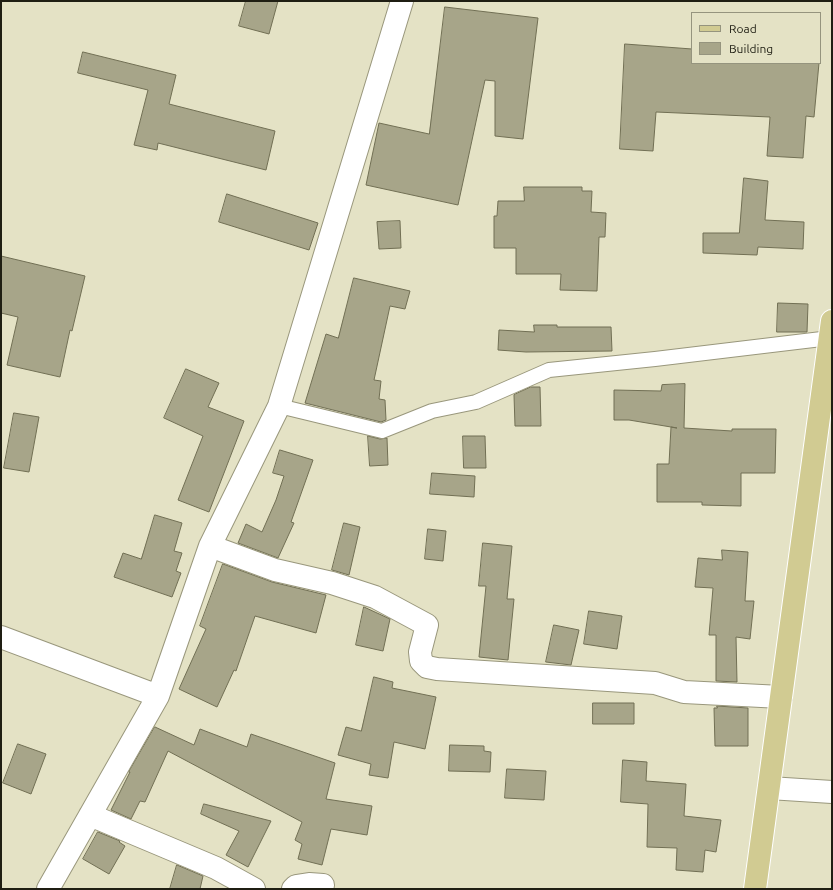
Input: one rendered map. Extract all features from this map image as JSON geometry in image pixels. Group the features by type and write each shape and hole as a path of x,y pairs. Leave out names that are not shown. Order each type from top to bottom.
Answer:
{"main road":[{"path":"755,889 831,330"}],"street":[{"path":"48,889 158,696 210,546 279,406 402,1"},
{"path":"210,546 275,570 332,583 375,597 427,625 420,652 421,661 427,667 437,669 610,679 655,683 684,692 781,697"},
{"path":"1,637 158,696"},
{"path":"769,788 832,792"},
{"path":"90,815 216,868 254,889"},
{"path":"293,889 296,886 323,884"}],"lane":[{"path":"279,406 382,431 432,411 476,402 549,370 655,359 831,330"}],"building":[{"path":"246,1 278,1 269,34 239,26"},
{"path":"445,7 538,18 523,139 495,136 495,81 485,80 458,205 366,185 379,123 429,134"},
{"path":"625,44 691,49 691,64 819,64 814,117 806,116 803,158 767,156 770,117 656,112 653,151 620,149"},
{"path":"83,52 176,75 169,104 275,131 266,170 158,143 157,150 134,145 148,90 78,73"},
{"path":"744,178 768,181 765,220 804,222 803,249 758,247 757,255 703,253 703,233 739,233"},
{"path":"524,187 582,187 582,191 592,191 591,212 606,213 605,237 599,237 597,291 560,290 561,274 516,274 516,248 494,248 494,216 497,216 498,201 524,201"},
{"path":"227,194 318,223 309,250 219,222"},
{"path":"400,221 401,248 379,249 377,222"},
{"path":"1,256 85,276 72,331 70,330 60,377 7,365 18,317 1,313"},
{"path":"354,278 410,291 405,309 390,306 374,380 381,381 379,399 385,400 386,420 381,422 305,403 326,334 338,338"},
{"path":"778,303 808,304 807,332 777,332"},
{"path":"534,325 557,325 557,327 611,327 612,351 526,352 498,350 499,330 534,332"},
{"path":"186,369 219,383 208,407 244,421 209,512 178,500 203,436 164,418"},
{"path":"685,384 684,428 732,431 732,429 776,429 775,473 741,473 741,506 702,505 702,502 657,502 657,464 669,464 671,427 629,420 614,420 614,390 661,391 662,385"},
{"path":"531,387 540,387 541,426 515,426 514,395"},
{"path":"14,413 39,417 29,472 4,468"},
{"path":"368,436 380,439 387,438 388,465 370,466"},
{"path":"463,436 485,436 486,468 464,468"},
{"path":"280,450 313,460 291,522 294,523 278,558 238,543 246,524 262,532 276,500 284,476 273,473"},
{"path":"432,473 475,476 474,497 430,494"},
{"path":"155,515 182,523 174,551 182,553 176,571 181,573 172,597 114,577 123,553 141,559"},
{"path":"344,523 360,527 349,575 332,570"},
{"path":"428,529 446,531 443,561 425,559"},
{"path":"483,543 512,546 507,599 514,599 508,660 479,657 486,586 479,586"},
{"path":"722,550 748,552 745,601 754,601 750,639 736,637 737,682 716,681 716,635 709,635 713,588 695,587 698,558 722,560"},
{"path":"223,564 272,582 326,595 316,633 255,616 236,671 234,670 217,707 179,689 206,629 200,626"},
{"path":"364,607 390,619 383,651 356,645"},
{"path":"589,611 622,616 617,649 584,644"},
{"path":"554,625 579,630 571,665 546,662"},
{"path":"374,677 393,682 392,688 436,697 425,749 394,742 388,778 369,775 371,764 338,755 346,727 361,731"},
{"path":"593,703 634,703 634,724 593,724"},
{"path":"717,706 748,708 748,746 715,746 714,708 717,708"},
{"path":"155,727 194,745 200,729 247,747 251,734 335,763 326,799 372,806 367,835 331,829 322,865 298,859 302,844 295,840 302,822 168,751 145,802 140,801 131,819 111,810 129,772"},
{"path":"18,744 46,754 31,794 3,783"},
{"path":"450,745 484,746 484,751 491,752 490,772 449,771"},
{"path":"623,760 647,762 646,781 686,784 684,816 721,820 716,852 705,850 703,872 676,870 677,848 647,847 648,804 621,802"},
{"path":"507,769 546,771 544,800 505,798"},
{"path":"204,804 271,821 248,867 226,855 239,831 201,814"},
{"path":"98,832 120,841 119,842 125,846 109,874 83,859"},
{"path":"177,865 203,876 200,889 170,889"}]}
